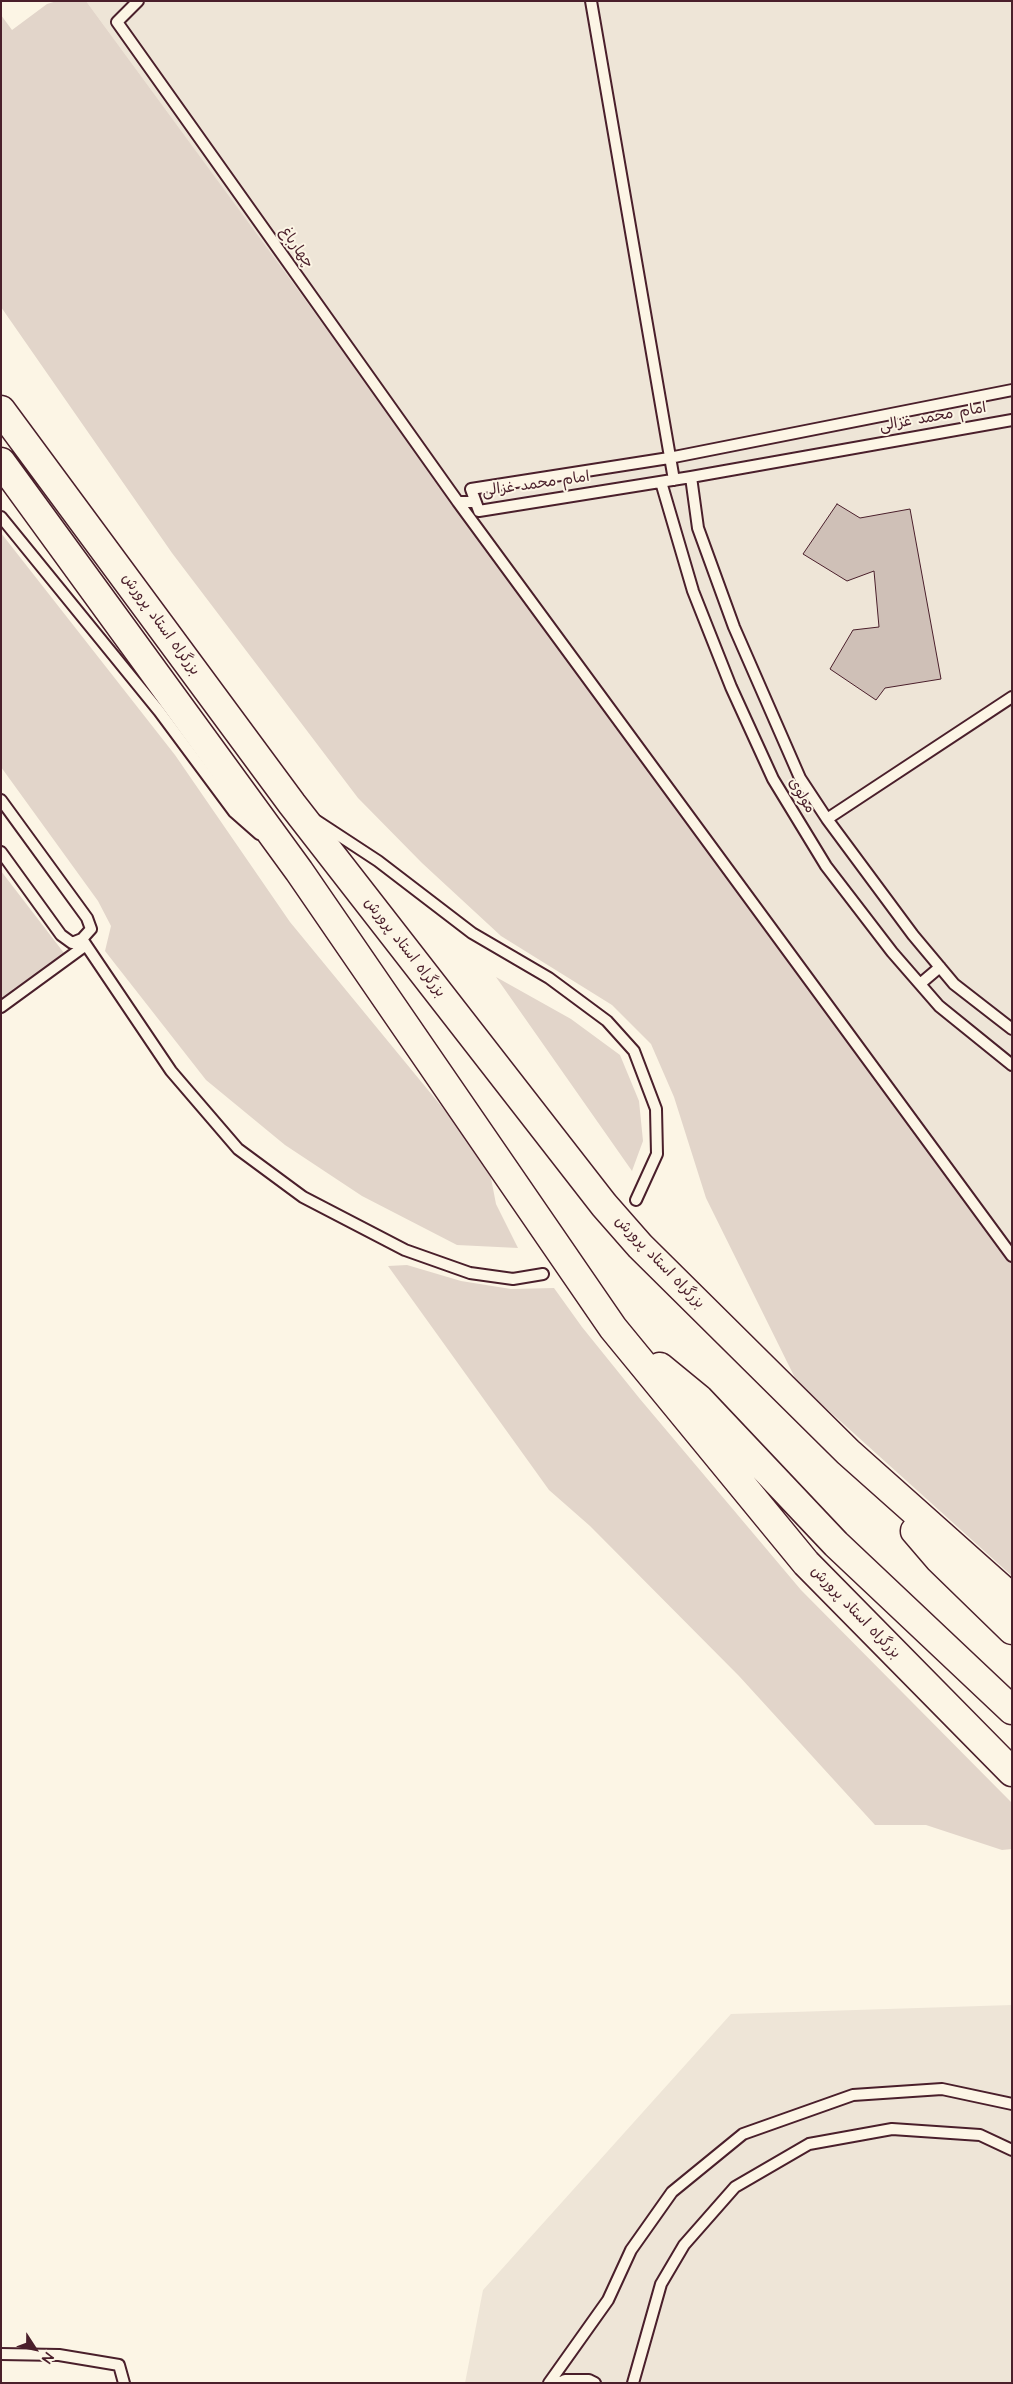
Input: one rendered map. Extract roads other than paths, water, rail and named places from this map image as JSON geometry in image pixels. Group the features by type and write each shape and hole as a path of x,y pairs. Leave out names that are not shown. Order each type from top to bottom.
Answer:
{"highway":[{"name":"بزرگراه استاد پرورش","path":"1,410 292,804 604,1205 640,1246 848,1452 1012,1598"},
{"name":"بزرگراه استاد پرورش","path":"1,462 300,871 613,1328 806,1563 1012,1772"},
{"name":"بزرگراه استاد پرورش","path":"613,1328 699,1399 836,1544 1012,1710"},
{"name":"بزرگراه استاد پرورش","path":"848,1452 939,1559 1012,1630"}],"lane":[{"name":"چهارباغ","path":"138,1 117,22 458,502"},
{"path":"591,1 674,480"},
{"name":"امام محمد غزالی","path":"1012,390 669,458 471,489 479,511 674,480 1012,420"},
{"name":"مولوی","path":"691,477 698,528 734,627 800,778 827,819 954,984 1012,1029"},
{"name":"مولوی","path":"661,482 692,591 731,687 773,779 826,866 920,984 939,1006 1012,1065"},
{"path":"458,502 475,502"},
{"path":"458,502 1012,1256"},
{"path":"1,517 159,711 234,812 300,871"},
{"path":"827,819 1012,696"},
{"path":"1,800 87,918 91,929 84,942 1,1007"},
{"path":"292,804 378,861 472,933 550,978 607,1021 634,1051 656,1109 657,1154 636,1200"},
{"path":"1,852 61,935 72,943 84,942"},
{"path":"84,942 171,1071 238,1149 303,1197 405,1250 470,1273 513,1279 543,1274"},
{"path":"920,984 940,967"},
{"path":"549,2383 608,2300 631,2250 672,2192 743,2134 853,2095 942,2090 1012,2104"},
{"path":"633,2383 661,2284 684,2245 735,2187 809,2144 892,2129 980,2136 1012,2150"},
{"path":"1,2354 59,2355 119,2366 124,2383"},
{"path":"559,2383 564,2380 589,2380 595,2383"}]}
